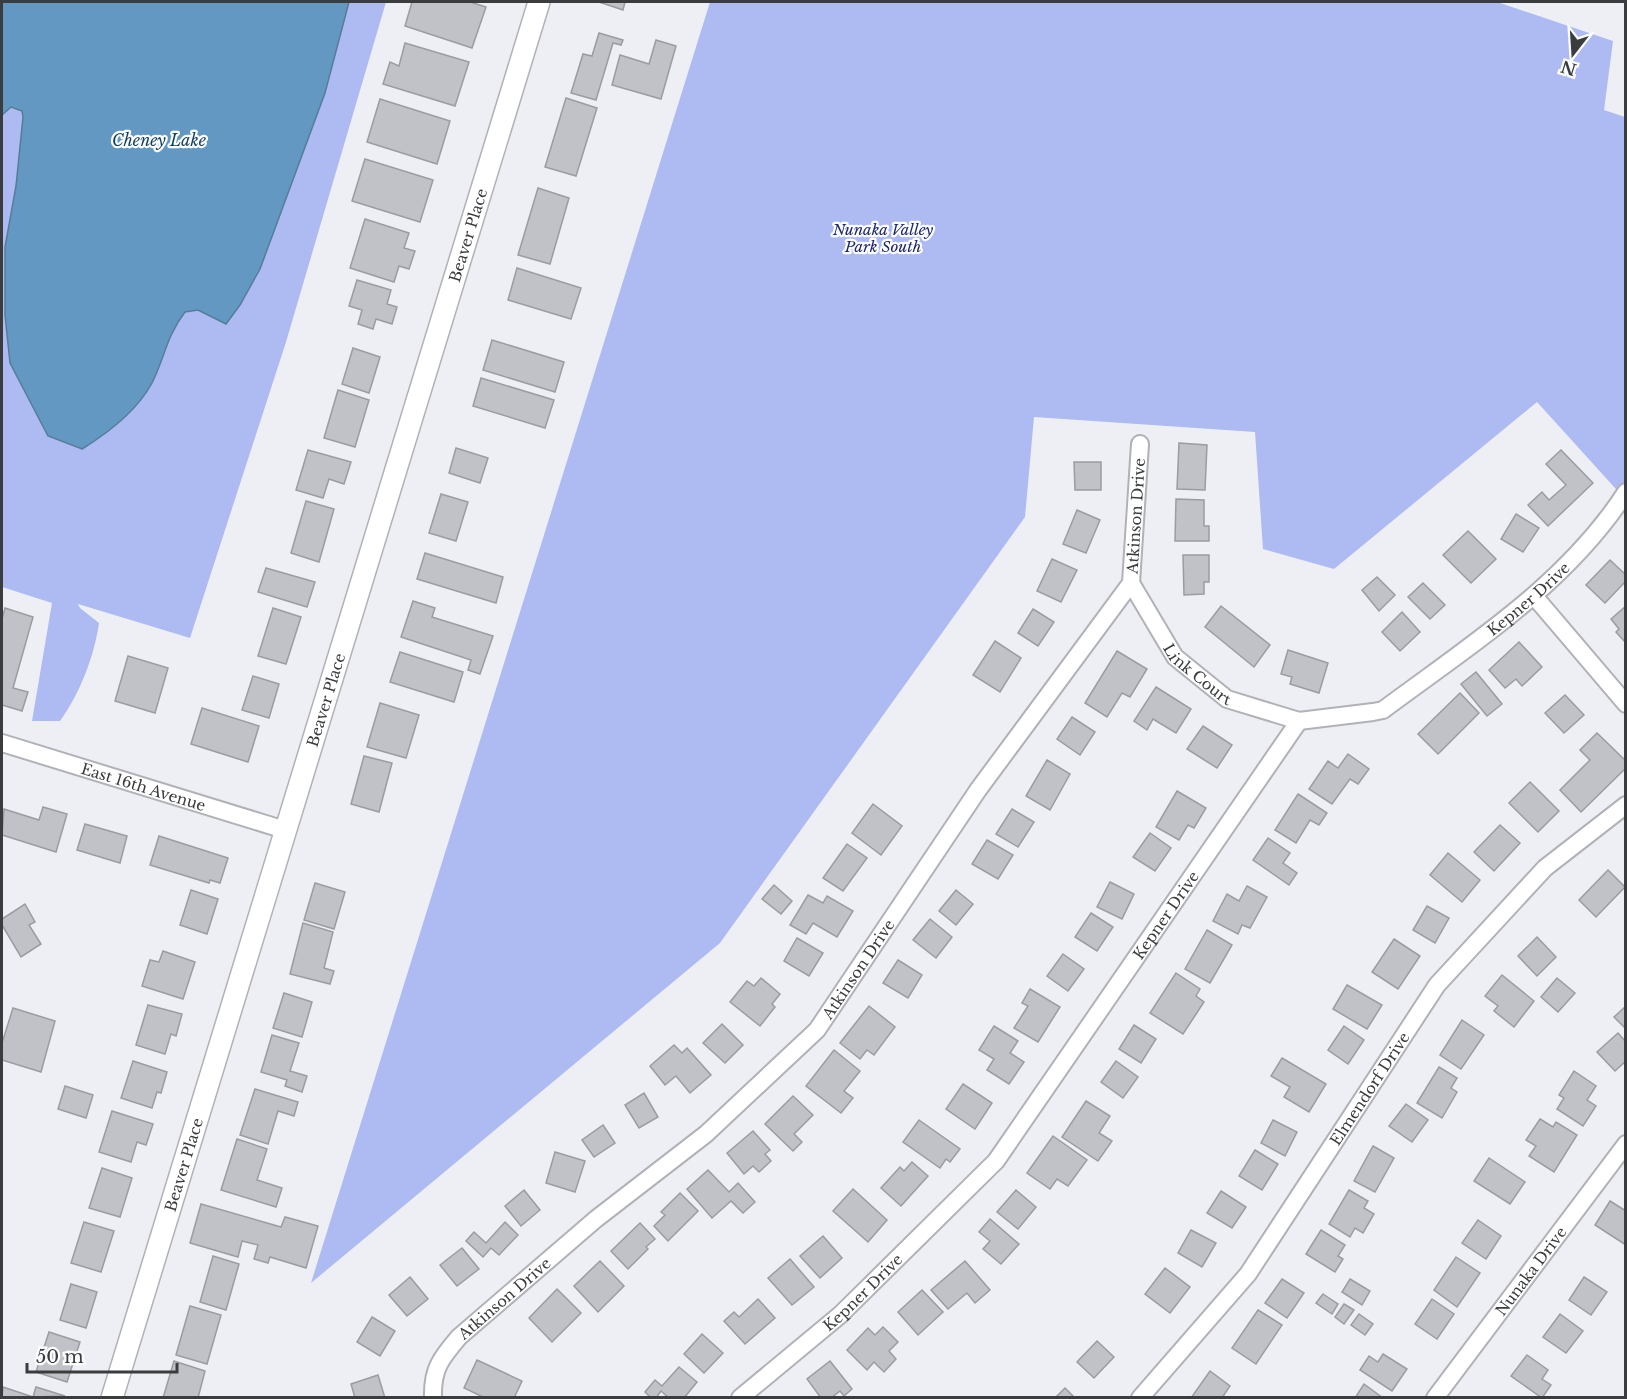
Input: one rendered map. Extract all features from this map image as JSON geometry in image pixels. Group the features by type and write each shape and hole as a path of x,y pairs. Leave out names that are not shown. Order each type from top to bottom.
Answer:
{"street":[{"name":"Beaver Place","path":"112,1398 539,2"},
{"name":"Atkinson Drive","path":"433,1398 433,1378 441,1359 459,1337 596,1219 706,1134 817,1030 978,790 1131,582 1140,444"},
{"name":"Kepner Drive","path":"740,1398 840,1315 996,1161 1299,721 1383,710 1534,596 1608,519 1626,492"},
{"name":"Link Court","path":"1131,582 1175,657 1227,699 1299,721"},
{"path":"1534,596 1626,704"},
{"name":"East 16th Avenue","path":"2,743 285,830"},
{"name":"Elmendorf Drive","path":"1140,1398 1248,1274 1437,985 1545,868 1626,805"},
{"name":"Nunaka Drive","path":"1435,1398 1626,1144"}],"green space":[{"path":"349,2 386,2 286,342 190,638 78,604 99,623 94,649 85,674 74,699 60,721 32,721 52,603 2,587 2,115 11,107 23,111 16,186 5,247 5,315 10,363 48,436 95,441 126,416 146,393 156,375 173,331 185,312 198,310 226,323 325,93"},
{"name":"Nunaka Valley Park South","path":"710,2 1497,2 1613,41 1604,110 1625,117 1625,499 1537,402 1334,569 1263,549 1255,432 1034,417 1025,517 720,943 311,1283"}],"water":[{"name":"Cheney Lake","path":"2,2 349,2 325,93 260,269 240,305 226,324 198,310 185,312 174,330 146,393 121,420 82,449 48,436 10,363 5,315 5,247 16,186 23,117 22,111 11,107 2,115"}],"building":[{"path":"412,2 470,2 486,7 472,48 405,26"},
{"path":"599,2 625,2 623,10"},
{"path":"599,33 623,40 621,45 613,43 596,100 571,93 583,54 592,56"},
{"path":"656,40 676,46 661,99 612,85 620,55 649,64"},
{"path":"405,43 469,62 455,106 383,84 390,62 399,66"},
{"path":"566,98 597,108 576,176 545,167"},
{"path":"380,99 450,121 437,164 367,142"},
{"path":"365,159 433,180 420,222 352,201"},
{"path":"538,188 569,198 550,264 518,255"},
{"path":"365,219 409,233 404,248 415,251 409,269 399,266 394,282 350,268"},
{"path":"517,268 581,288 571,319 508,300"},
{"path":"357,280 391,290 387,304 397,307 392,324 376,319 373,329 358,324 362,310 349,306"},
{"path":"492,340 564,362 555,392 483,370"},
{"path":"353,348 380,357 369,393 342,384"},
{"path":"481,378 554,400 545,428 473,406"},
{"path":"338,390 369,400 355,447 324,438"},
{"path":"1179,443 1207,445 1205,490 1177,489"},
{"path":"456,448 488,458 480,483 449,473"},
{"path":"308,450 351,462 344,484 329,479 323,498 296,490"},
{"path":"1561,450 1593,483 1548,526 1528,505 1542,492 1549,500 1566,485 1546,464"},
{"path":"1074,462 1101,462 1101,490 1075,490"},
{"path":"441,494 468,502 456,541 429,533"},
{"path":"1176,499 1204,500 1204,526 1209,526 1209,541 1175,541"},
{"path":"306,501 334,509 319,562 291,553"},
{"path":"1077,510 1100,520 1086,553 1063,544"},
{"path":"1516,514 1539,528 1523,552 1501,539"},
{"path":"1468,531 1496,559 1471,583 1443,555"},
{"path":"425,553 503,577 496,603 417,579"},
{"path":"1183,555 1209,555 1209,582 1204,582 1204,594 1184,595"},
{"path":"1052,559 1077,570 1061,602 1037,591"},
{"path":"1610,560 1626,575 1626,581 1605,603 1586,585"},
{"path":"266,568 315,582 307,607 258,592"},
{"path":"1377,577 1395,595 1379,611 1362,590"},
{"path":"1423,583 1445,605 1430,619 1408,597"},
{"path":"413,601 435,608 432,617 493,636 480,674 468,670 471,660 401,637"},
{"path":"1221,606 1270,645 1254,667 1205,627"},
{"path":"1626,606 1626,643 1616,632 1619,629 1611,619"},
{"path":"5,608 33,617 13,688 28,692 22,711 2,705 2,619"},
{"path":"273,608 301,617 286,664 258,656"},
{"path":"1033,609 1054,622 1038,646 1018,633"},
{"path":"1402,612 1420,632 1400,651 1382,632"},
{"path":"995,641 1021,658 1000,692 973,675"},
{"path":"1519,642 1542,667 1522,686 1516,679 1505,688 1489,670"},
{"path":"1288,650 1328,663 1319,693 1290,684 1292,677 1281,674"},
{"path":"1117,651 1147,669 1130,697 1122,693 1107,717 1085,703"},
{"path":"400,652 463,672 454,702 390,682"},
{"path":"128,656 168,668 155,713 115,701"},
{"path":"1476,672 1502,704 1487,716 1461,684"},
{"path":"253,676 279,684 269,718 242,710"},
{"path":"1156,687 1191,709 1176,733 1153,719 1147,730 1134,721"},
{"path":"1460,693 1479,713 1438,754 1418,734"},
{"path":"1565,695 1584,715 1564,733 1545,713"},
{"path":"380,703 419,715 406,758 367,747"},
{"path":"202,708 259,726 248,762 191,744"},
{"path":"1072,717 1095,732 1080,755 1057,739"},
{"path":"1203,726 1232,745 1217,768 1187,749"},
{"path":"1597,733 1626,761 1626,768 1581,812 1560,790 1590,760 1580,750"},
{"path":"1348,754 1369,769 1358,784 1350,779 1332,804 1309,789 1328,761 1338,768"},
{"path":"364,756 392,763 379,812 351,804"},
{"path":"1047,760 1070,774 1050,810 1026,796"},
{"path":"1530,782 1559,811 1538,832 1509,803"},
{"path":"1177,791 1206,808 1194,828 1188,825 1179,840 1156,827"},
{"path":"1298,794 1327,813 1319,825 1310,820 1296,843 1275,830"},
{"path":"873,804 902,826 881,855 852,833"},
{"path":"43,807 67,814 56,852 2,835 4,809 39,820"},
{"path":"1012,809 1034,822 1018,847 996,834"},
{"path":"85,824 127,836 120,863 77,850"},
{"path":"1500,825 1520,843 1494,871 1474,852"},
{"path":"1150,833 1171,848 1155,871 1133,857"},
{"path":"159,836 228,858 220,883 210,880 209,883 150,865"},
{"path":"1268,838 1290,853 1283,863 1297,873 1289,885 1253,860"},
{"path":"987,840 1013,855 998,879 972,864"},
{"path":"847,844 867,858 843,891 823,878"},
{"path":"1448,853 1480,880 1462,902 1430,875"},
{"path":"1608,870 1625,887 1596,917 1579,900"},
{"path":"1110,882 1134,894 1122,919 1097,907"},
{"path":"315,883 345,892 334,929 304,920"},
{"path":"774,885 792,901 781,914 762,899"},
{"path":"1247,886 1267,897 1250,928 1242,925 1238,934 1213,921 1227,894 1239,901"},
{"path":"191,890 218,899 207,934 180,925"},
{"path":"956,890 973,904 956,925 939,911"},
{"path":"808,895 823,903 827,896 853,911 837,937 813,923 806,934 790,925"},
{"path":"25,904 35,922 29,925 41,944 21,957 2,925 2,919"},
{"path":"1427,906 1449,918 1435,943 1413,930"},
{"path":"1091,913 1113,927 1097,951 1075,937"},
{"path":"930,919 952,937 936,958 913,940"},
{"path":"303,923 333,932 324,968 334,971 330,984 290,974"},
{"path":"1207,930 1232,945 1210,983 1185,969"},
{"path":"1537,937 1556,957 1537,976 1518,956"},
{"path":"797,938 823,953 809,976 784,961"},
{"path":"1394,939 1420,956 1398,989 1372,972"},
{"path":"163,951 195,962 183,999 142,986 150,960 159,962"},
{"path":"1063,954 1084,969 1068,991 1047,976"},
{"path":"898,960 922,975 908,998 883,983"},
{"path":"1176,973 1200,989 1196,996 1204,1002 1183,1034 1150,1013"},
{"path":"1502,975 1534,1001 1514,1027 1494,1011 1498,1006 1485,996"},
{"path":"761,978 780,994 772,1004 775,1007 760,1026 730,1002 747,981 754,986"},
{"path":"1557,978 1575,993 1558,1012 1541,997"},
{"path":"1347,985 1382,1005 1367,1029 1333,1009"},
{"path":"1030,989 1060,1007 1038,1042 1014,1028 1028,1006 1022,1003"},
{"path":"284,993 312,1002 302,1037 273,1028"},
{"path":"148,1005 182,1014 176,1036 171,1034 165,1054 136,1045"},
{"path":"869,1006 895,1027 874,1055 867,1050 860,1059 840,1043"},
{"path":"1626,1006 1626,1029 1614,1017"},
{"path":"13,1008 55,1021 41,1072 2,1060 2,1043"},
{"path":"1462,1020 1484,1035 1461,1069 1440,1055"},
{"path":"722,1024 743,1045 725,1063 703,1043"},
{"path":"1134,1025 1156,1039 1141,1063 1119,1049"},
{"path":"994,1026 1018,1041 1010,1053 1024,1062 1009,1084 987,1070 994,1059 979,1050"},
{"path":"1344,1026 1364,1040 1348,1064 1328,1050"},
{"path":"1618,1033 1626,1042 1626,1061 1615,1071 1597,1052"},
{"path":"272,1035 299,1043 290,1071 307,1076 302,1092 285,1086 287,1080 261,1072"},
{"path":"674,1045 682,1053 687,1048 711,1075 690,1093 676,1076 665,1085 650,1066"},
{"path":"834,1050 860,1071 844,1091 853,1098 841,1113 806,1086"},
{"path":"1282,1058 1326,1084 1309,1112 1284,1097 1290,1087 1271,1076"},
{"path":"133,1061 167,1072 161,1093 157,1092 152,1108 121,1098"},
{"path":"1116,1061 1138,1077 1123,1098 1101,1082"},
{"path":"1439,1067 1457,1078 1451,1088 1457,1092 1442,1118 1417,1103"},
{"path":"1574,1071 1596,1086 1587,1100 1596,1106 1583,1126 1557,1109 1564,1098 1559,1095"},
{"path":"963,1084 992,1103 975,1129 946,1109"},
{"path":"65,1086 93,1095 86,1118 58,1109"},
{"path":"255,1089 298,1102 294,1116 278,1111 268,1144 240,1135"},
{"path":"644,1093 658,1117 639,1128 625,1105"},
{"path":"793,1096 813,1115 794,1134 802,1142 793,1151 765,1124"},
{"path":"1086,1101 1110,1116 1099,1133 1112,1141 1098,1161 1062,1137"},
{"path":"1406,1104 1428,1120 1412,1142 1389,1126"},
{"path":"112,1111 153,1124 146,1145 137,1142 131,1162 99,1152"},
{"path":"1540,1119 1553,1127 1556,1122 1577,1135 1554,1172 1529,1156 1536,1146 1526,1140"},
{"path":"919,1120 960,1149 950,1162 946,1159 940,1168 903,1142"},
{"path":"1273,1120 1297,1132 1285,1156 1261,1143"},
{"path":"603,1125 615,1143 594,1157 582,1140"},
{"path":"753,1131 770,1150 765,1154 771,1161 759,1172 753,1166 744,1174 727,1153"},
{"path":"1053,1136 1087,1160 1068,1186 1057,1179 1050,1189 1027,1173"},
{"path":"237,1139 267,1149 257,1180 282,1188 276,1207 221,1190"},
{"path":"1373,1146 1394,1158 1375,1192 1354,1181"},
{"path":"1255,1150 1278,1164 1262,1190 1239,1176"},
{"path":"555,1152 585,1161 575,1192 546,1183"},
{"path":"1489,1158 1525,1182 1510,1204 1474,1181"},
{"path":"912,1162 928,1176 901,1206 881,1188 900,1167 904,1171"},
{"path":"102,1168 132,1178 120,1217 89,1208"},
{"path":"708,1170 729,1192 738,1183 755,1202 743,1213 731,1201 712,1218 687,1189"},
{"path":"853,1189 887,1220 868,1242 833,1211"},
{"path":"524,1190 540,1210 521,1226 505,1206"},
{"path":"1016,1190 1036,1207 1018,1229 997,1212"},
{"path":"1349,1190 1368,1201 1364,1208 1374,1214 1363,1233 1355,1228 1350,1237 1329,1224"},
{"path":"1221,1191 1246,1207 1232,1228 1207,1213"},
{"path":"680,1193 698,1211 668,1241 654,1226 665,1215 661,1212"},
{"path":"1610,1201 1626,1211 1626,1245 1595,1225"},
{"path":"201,1204 281,1227 285,1217 318,1226 306,1268 270,1257 268,1263 254,1259 258,1245 242,1241 238,1257 190,1243"},
{"path":"990,1219 1019,1244 1001,1264 983,1249 990,1241 979,1232"},
{"path":"1478,1220 1501,1236 1486,1259 1462,1243"},
{"path":"84,1222 114,1231 101,1272 71,1263"},
{"path":"505,1222 518,1235 499,1255 491,1248 483,1257 466,1241 474,1232 486,1243"},
{"path":"640,1223 655,1239 628,1269 611,1251"},
{"path":"1191,1230 1216,1243 1202,1267 1178,1253"},
{"path":"1321,1230 1345,1245 1338,1256 1343,1259 1335,1272 1306,1254"},
{"path":"823,1236 842,1258 820,1278 800,1256"},
{"path":"462,1248 479,1269 457,1286 440,1265"},
{"path":"213,1256 239,1264 226,1310 200,1302"},
{"path":"1456,1257 1480,1273 1457,1307 1434,1290"},
{"path":"790,1259 814,1287 792,1305 768,1278"},
{"path":"600,1261 624,1286 598,1312 574,1286"},
{"path":"965,1261 990,1290 975,1303 967,1293 948,1309 931,1290"},
{"path":"1165,1268 1190,1287 1170,1313 1145,1294"},
{"path":"410,1277 428,1299 407,1316 389,1295"},
{"path":"1584,1277 1607,1292 1591,1315 1569,1300"},
{"path":"1282,1279 1304,1293 1287,1318 1265,1303"},
{"path":"1350,1279 1370,1291 1362,1305 1342,1292"},
{"path":"71,1284 97,1292 86,1328 60,1320"},
{"path":"557,1289 581,1313 552,1342 529,1318"},
{"path":"922,1290 943,1312 918,1335 898,1312"},
{"path":"1323,1294 1338,1304 1332,1314 1316,1303"},
{"path":"758,1299 775,1318 745,1344 724,1321 734,1312 739,1317"},
{"path":"1432,1299 1454,1314 1437,1339 1415,1324"},
{"path":"1344,1304 1354,1310 1344,1324 1335,1317"},
{"path":"190,1306 221,1315 207,1364 176,1355"},
{"path":"1258,1310 1282,1325 1256,1364 1232,1348"},
{"path":"1359,1314 1373,1324 1365,1335 1351,1325"},
{"path":"1560,1314 1583,1331 1566,1353 1543,1337"},
{"path":"372,1317 395,1331 380,1356 357,1342"},
{"path":"883,1327 898,1342 889,1351 896,1359 884,1372 874,1362 867,1370 847,1350 868,1328 875,1335"},
{"path":"49,1332 80,1342 67,1382 36,1372"},
{"path":"702,1334 723,1353 704,1373 684,1354"},
{"path":"1097,1341 1114,1357 1094,1378 1077,1362"},
{"path":"1383,1354 1407,1369 1392,1391 1360,1370 1369,1356 1378,1362"},
{"path":"1527,1355 1548,1370 1542,1379 1551,1385 1542,1398 1511,1376"},
{"path":"477,1360 522,1381 514,1398 485,1398 464,1388"},
{"path":"174,1361 205,1371 198,1398 163,1398"},
{"path":"830,1361 852,1389 844,1396 840,1391 831,1398 821,1398 807,1379"},
{"path":"679,1367 697,1382 684,1398 669,1398 661,1391 656,1398 651,1398 645,1392 655,1380 662,1386"},
{"path":"1210,1371 1230,1386 1222,1398 1191,1398"},
{"path":"378,1375 385,1398 355,1398 351,1384"},
{"path":"1364,1384 1383,1398 1355,1398"},
{"path":"3,1387 33,1397 36,1387 65,1396 2,1398"},
{"path":"1065,1388 1075,1398 1055,1398"}]}
